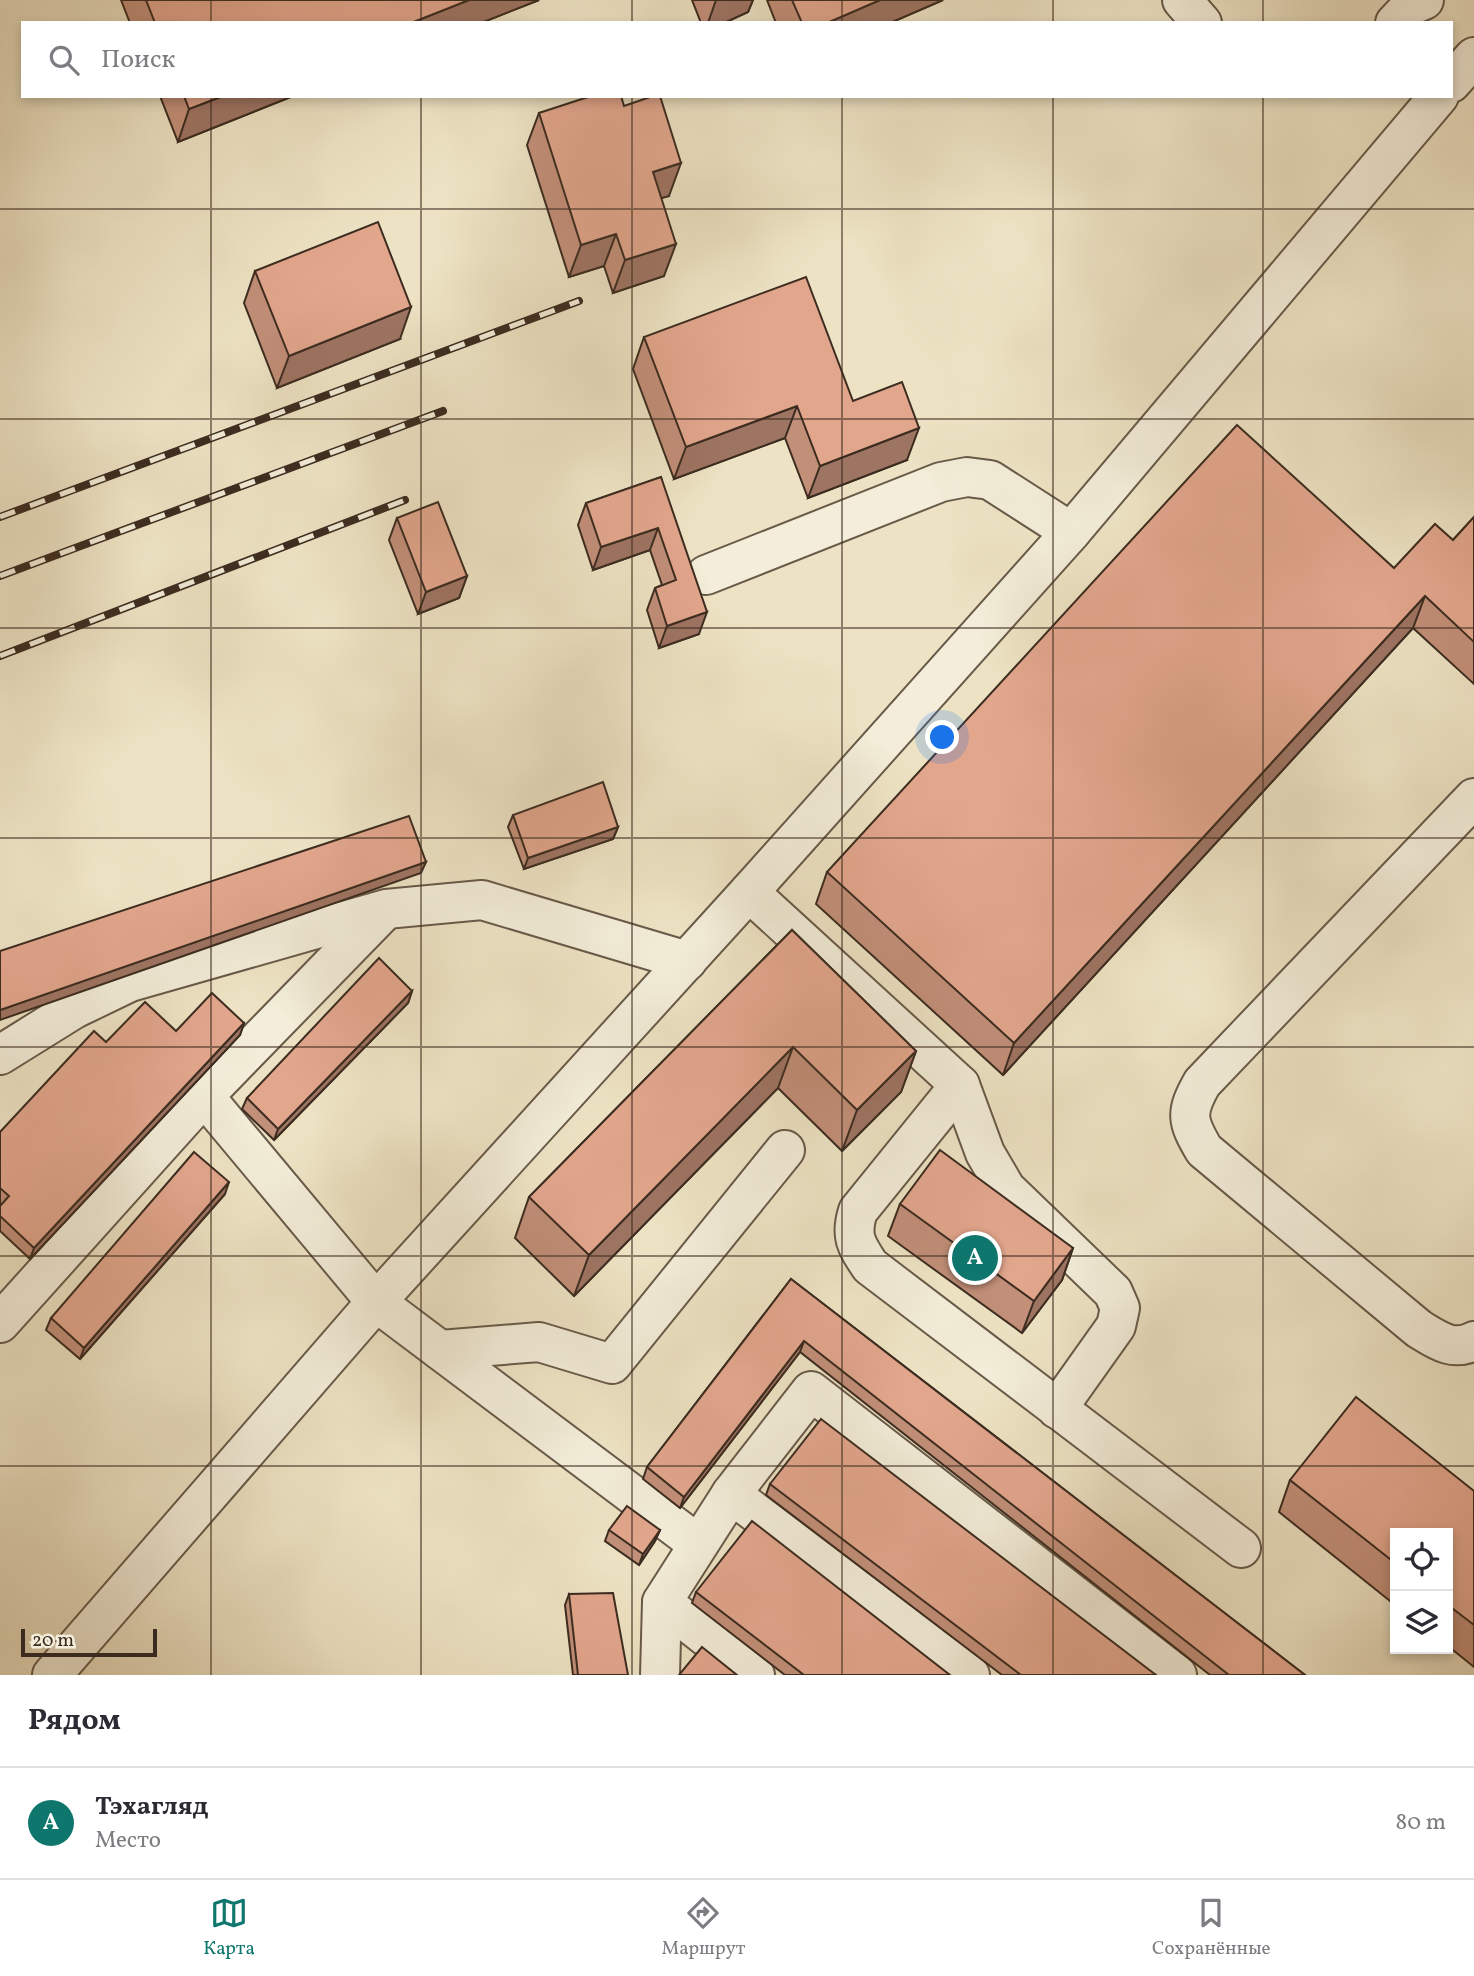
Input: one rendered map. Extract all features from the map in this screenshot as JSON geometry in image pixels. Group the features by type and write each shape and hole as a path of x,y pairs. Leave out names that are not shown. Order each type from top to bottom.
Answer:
{"lane":[{"path":"1182,0 1200,21"},
{"path":"1397,21 1412,5 1424,0"},
{"path":"1453,81 1474,57"},
{"path":"52,1675 376,1302 1071,533 1438,98"},
{"path":"706,575 942,482 967,477 990,480 1071,533"},
{"path":"1474,798 1202,1083 1190,1105 1190,1127 1204,1150 1408,1320 1446,1346 1467,1345 1474,1341"},
{"path":"749,892 960,1085 985,1153 1006,1189 1112,1292 1120,1308 1116,1326 1057,1409"},
{"path":"0,1055 74,1009 130,982 386,909 482,900 687,961"},
{"path":"2,1313 204,1096 386,909"},
{"path":"960,1085 858,1211 853,1227 859,1248 870,1266 1241,1548"},
{"path":"204,1096 376,1302 698,1544"},
{"path":"440,1350 539,1342 612,1364 785,1150"},
{"path":"660,1675 662,1602 731,1494 811,1391 1177,1675"},
{"path":"731,1494 970,1675"},
{"path":"662,1602 755,1675"}],"building":[{"path":"146,0 469,0 416,21 154,21"},
{"path":"792,0 880,0 832,21 801,21"},
{"path":"185,98 218,98 189,109"},
{"path":"585,98 622,98 624,106 647,98 661,98 681,163 653,172 676,244 625,260 616,234 581,245 539,113"},
{"path":"378,222 411,307 289,356 255,271"},
{"path":"806,277 853,401 902,382 919,428 820,466 797,406 686,447 644,337"},
{"path":"1237,425 1394,568 1435,524 1453,540 1474,517 1474,642 1425,596 1014,1043 827,872"},
{"path":"661,477 707,612 667,626 655,588 676,580 658,528 601,547 586,503"},
{"path":"438,502 467,576 426,592 397,518"},
{"path":"603,782 618,827 528,858 513,815"},
{"path":"409,816 426,862 0,1010 0,951"},
{"path":"792,930 916,1051 857,1110 793,1047 589,1255 529,1197"},
{"path":"379,958 412,991 278,1129 247,1098"},
{"path":"212,993 244,1023 34,1248 0,1216 0,1206 9,1196 0,1188 0,1132 94,1031 106,1042 145,1002 176,1031"},
{"path":"940,1150 1073,1248 1034,1301 900,1204"},
{"path":"194,1152 229,1182 84,1348 51,1318"},
{"path":"791,1279 1305,1675 1229,1675 804,1341 684,1497 647,1467"},
{"path":"1356,1397 1474,1491 1474,1625 1453,1609 1453,1528 1390,1528 1390,1559 1290,1480"},
{"path":"821,1419 1156,1675 1021,1675 770,1484"},
{"path":"627,1506 660,1530 643,1554 609,1530"},
{"path":"752,1521 950,1675 804,1675 696,1592"},
{"path":"613,1593 628,1675 578,1675 569,1594"},
{"path":"702,1647 737,1675 679,1675"}],"railway":[{"path":"0,517 579,301"},
{"path":"0,576 443,411"},
{"path":"0,656 405,500"}],"place":[{"name":"Тэхагляд","path":"975,1258"}]}
